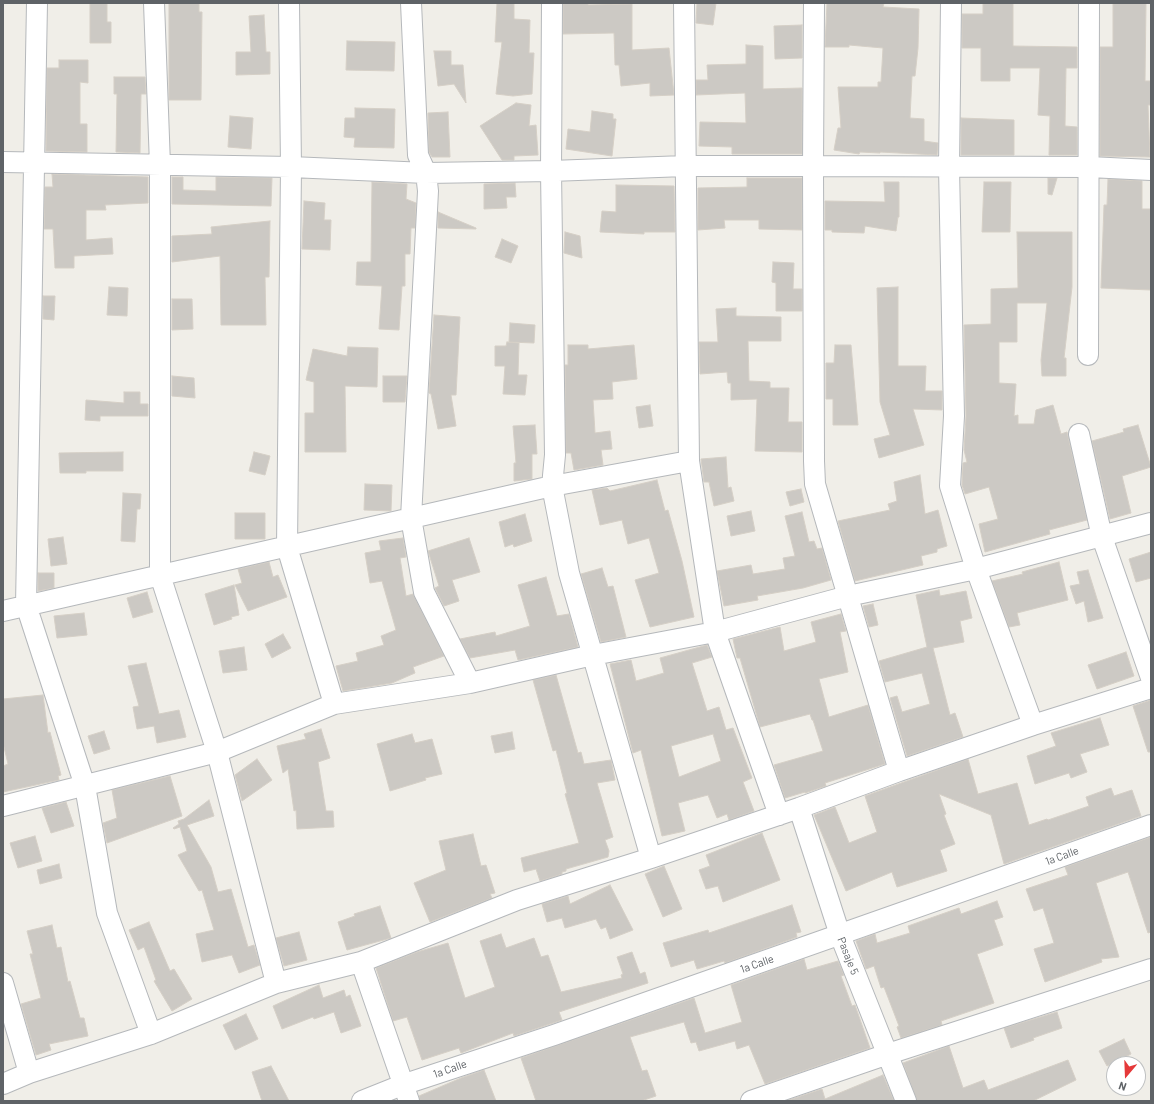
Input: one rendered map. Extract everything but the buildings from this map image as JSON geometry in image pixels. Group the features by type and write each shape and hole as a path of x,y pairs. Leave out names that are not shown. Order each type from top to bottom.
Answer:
{"street":[{"path":"37,3 26,605 85,786 107,913 152,1034"},
{"path":"154,3 160,165 160,575 217,752 276,983"},
{"path":"289,3 291,167 288,547 334,704"},
{"path":"411,3 418,155 426,173 428,191 411,518 424,592 470,683"},
{"path":"552,3 551,171 555,456 552,486 569,573 651,858"},
{"path":"684,3 689,461 716,632 779,815"},
{"path":"814,3 813,166 815,484 899,771"},
{"path":"951,3 949,167 954,416 950,486 976,568 1032,725"},
{"path":"1088,354 1089,3"},
{"path":"3,162 291,167 426,173 551,171 685,166 1089,167 1151,170"},
{"path":"1079,434 1102,537 1151,678"},
{"path":"3,610 288,547 552,486 689,461"},
{"path":"3,806 217,752 334,704 470,683 592,655 716,632 848,596 976,568 1102,537 1151,523"},
{"path":"3,1084 29,1073 152,1034 276,983 361,962 517,900 651,858 779,815 899,771 1032,725 1151,688"},
{"name":"Pasaje 5","path":"799,808 840,935 906,1101"},
{"name":"1a Calle","path":"362,1101 406,1093 840,935 1151,825"},
{"path":"361,962 406,1093"},
{"path":"751,1101 888,1054 1151,969"},
{"path":"3,983 29,1073"},
{"path":"3,1093 5,1101"}]}
